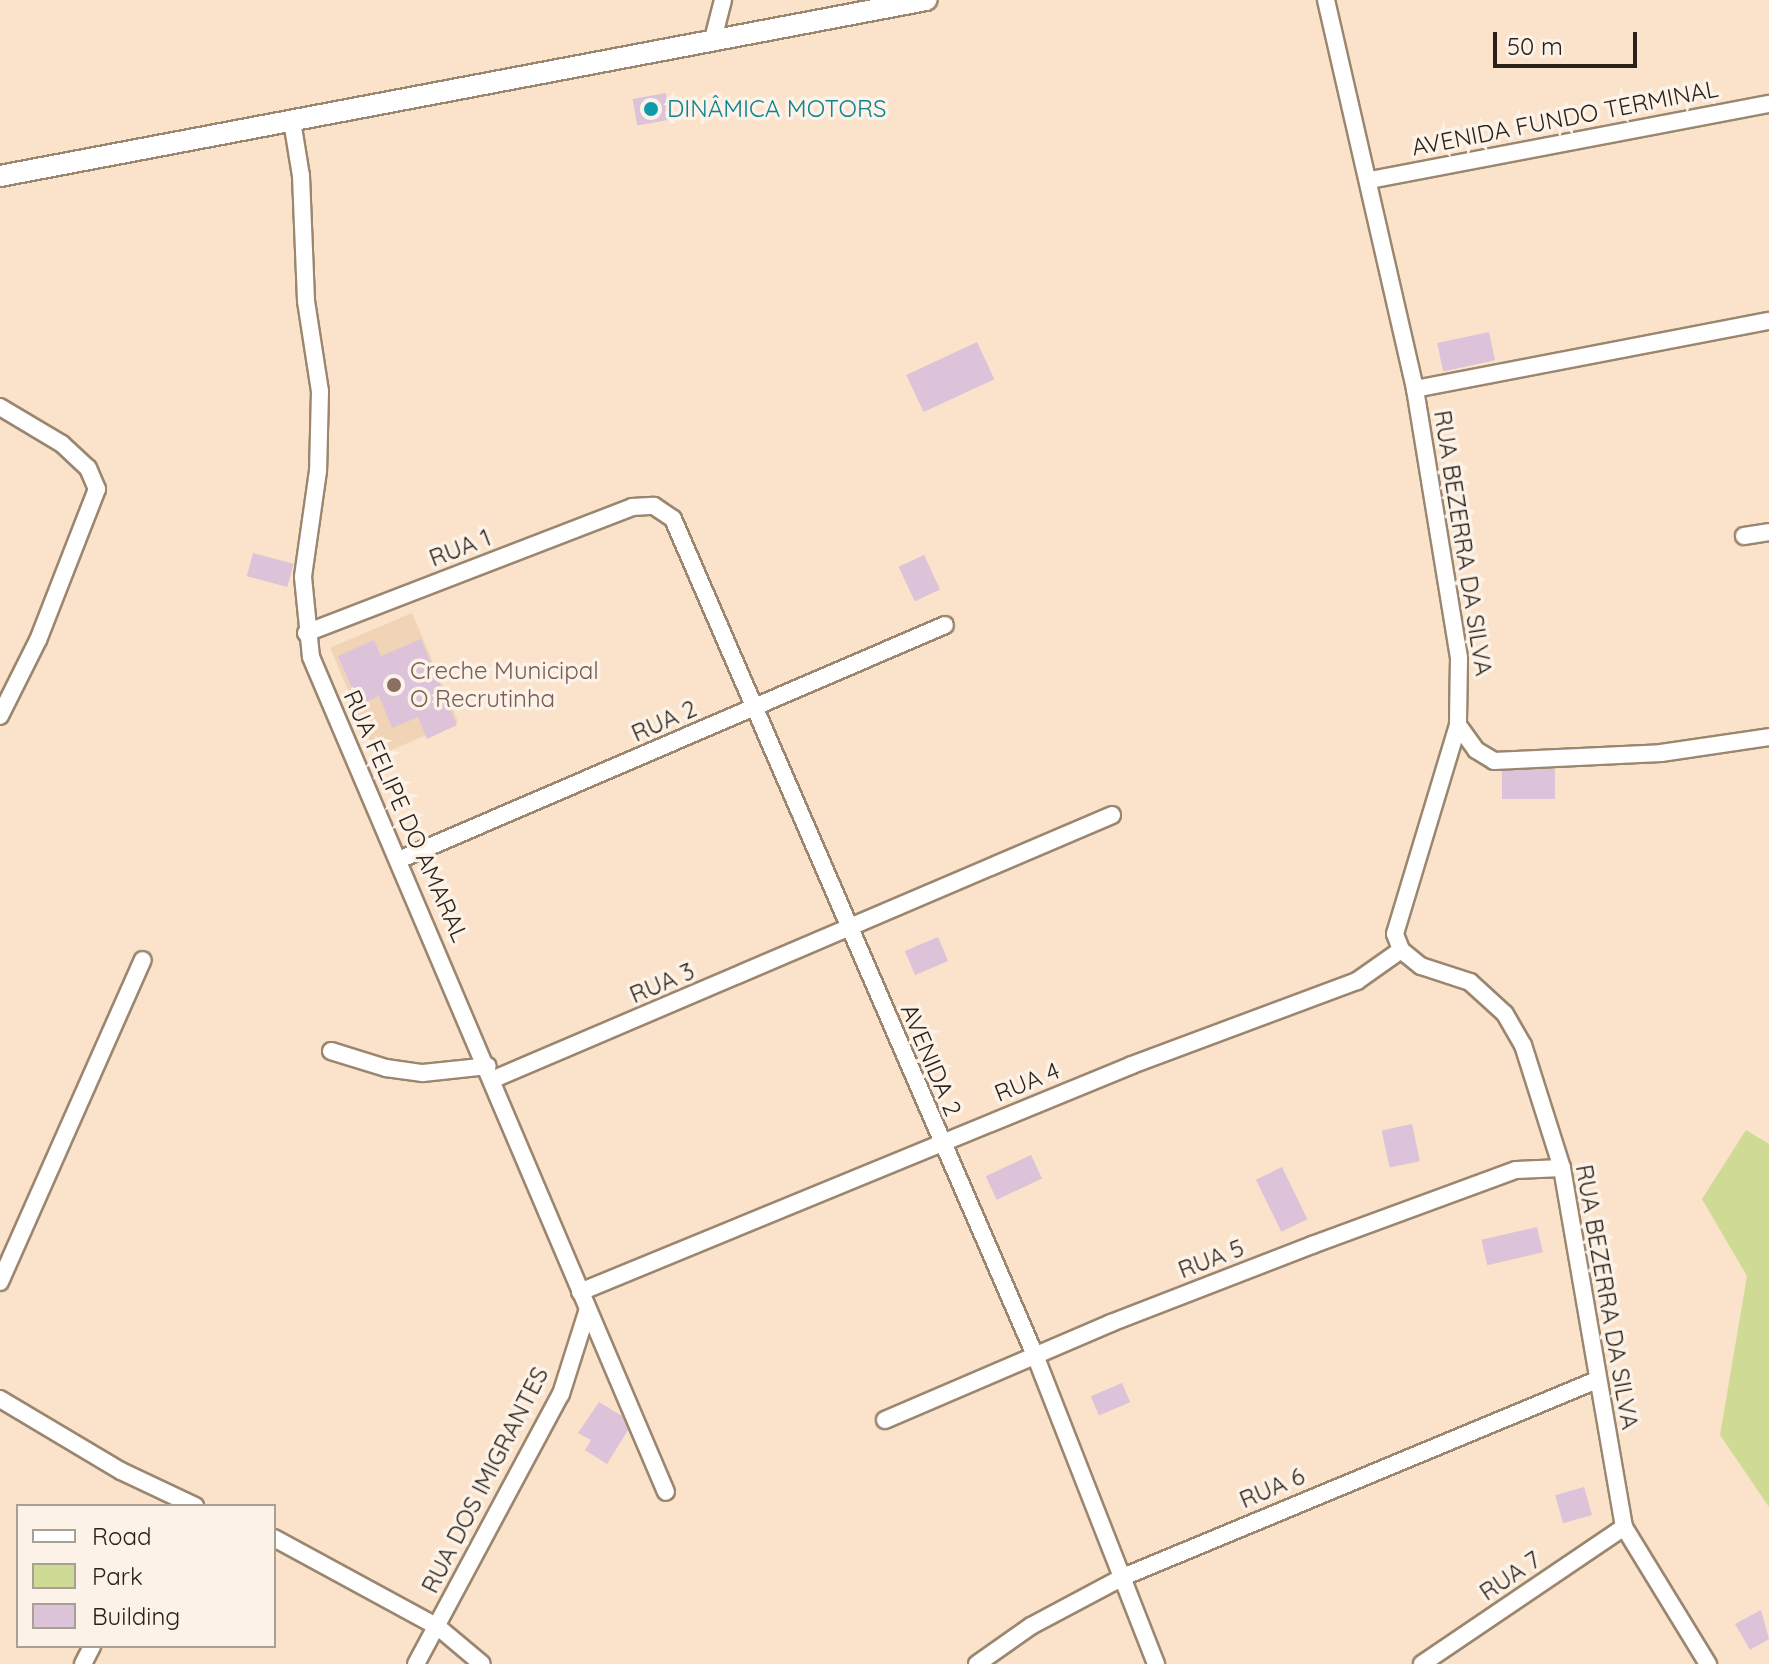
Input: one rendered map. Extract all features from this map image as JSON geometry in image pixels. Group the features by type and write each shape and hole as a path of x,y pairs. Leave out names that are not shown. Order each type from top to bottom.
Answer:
{"street":[{"path":"713,39 723,0"},
{"path":"0,176 926,0"},
{"name":"RUA BEZERRA DA SILVA","path":"1326,0 1370,180 1415,389 1459,658 1458,725 1424,823 1398,942 1421,966 1470,982 1505,1014 1523,1045 1562,1168 1624,1527 1708,1664"},
{"name":"AVENIDA FUNDO TERMINAL","path":"1370,180 1769,104"},
{"name":"RUA FELIPE DO AMARAL","path":"292,121 301,176 306,301 320,391 318,471 303,577 306,633 320,680 401,859 587,1312 666,1492"},
{"path":"1415,389 1769,321"},
{"path":"0,407 62,444 88,468 95,500 38,640 0,716"},
{"name":"AVENIDA 2","path":"632,507 654,506 673,519 751,710 1035,1355 1156,1664"},
{"name":"RUA 1","path":"306,633 632,507"},
{"path":"1744,536 1769,532"},
{"name":"RUA 2","path":"401,859 945,625"},
{"path":"1458,725 1476,750 1494,761 1661,753 1769,737"},
{"name":"RUA 3","path":"331,1051 386,1068 423,1073 491,1073 849,930 1112,815"},
{"name":"RUA 4","path":"580,1292 940,1142 1357,981 1398,942"},
{"path":"0,1282 143,960"},
{"name":"RUA 5","path":"885,1420 1035,1355 1516,1170 1562,1168"},
{"name":"RUA DOS IMIGRANTES","path":"416,1664 561,1394 587,1312"},
{"name":"RUA 6","path":"977,1664 1031,1626 1123,1577 1597,1380"},
{"path":"0,1399 164,1500 185,1504"},
{"name":"RUA 7","path":"1422,1664 1624,1527"},
{"path":"276,1539 438,1627 482,1664"}],"shaded area":[{"name":"Creche Municipal O Recrutinha","path":"412,613 458,722 376,756 330,648"}],"green space":[{"path":"1746,1130 1769,1144 1769,1507 1720,1435 1747,1276 1702,1199"}],"building":[{"name":"DINÂMICA MOTORS","path":"666,93 671,120 637,125 633,99"},
{"path":"1489,332 1495,360 1443,371 1437,343"},
{"path":"977,342 994,379 924,412 906,375"},
{"path":"253,553 294,564 287,587 247,576"},
{"path":"924,555 940,589 915,601 899,567"},
{"name":"Creche Municipal O Recrutinha","path":"421,639 457,725 427,739 418,717 392,728 379,696 359,705 338,656 374,640 381,656"},
{"path":"1502,769 1555,769 1555,799 1502,799"},
{"path":"938,937 948,961 915,975 905,951"},
{"path":"1412,1124 1420,1161 1390,1168 1382,1130"},
{"path":"1031,1155 1042,1179 997,1200 986,1176"},
{"path":"1282,1167 1307,1219 1281,1232 1256,1180"},
{"path":"1537,1227 1543,1252 1487,1265 1481,1240"},
{"path":"1122,1383 1130,1402 1099,1416 1091,1396"},
{"path":"599,1402 622,1416 628,1430 607,1464 585,1450 591,1440 578,1433"},
{"path":"1584,1487 1592,1515 1563,1523 1555,1495"},
{"path":"1761,1610 1769,1639 1750,1650 1735,1624"}],"place":[{"name":"DINÂMICA MOTORS","path":"651,109"},
{"name":"Creche Municipal O Recrutinha","path":"394,685"}]}
